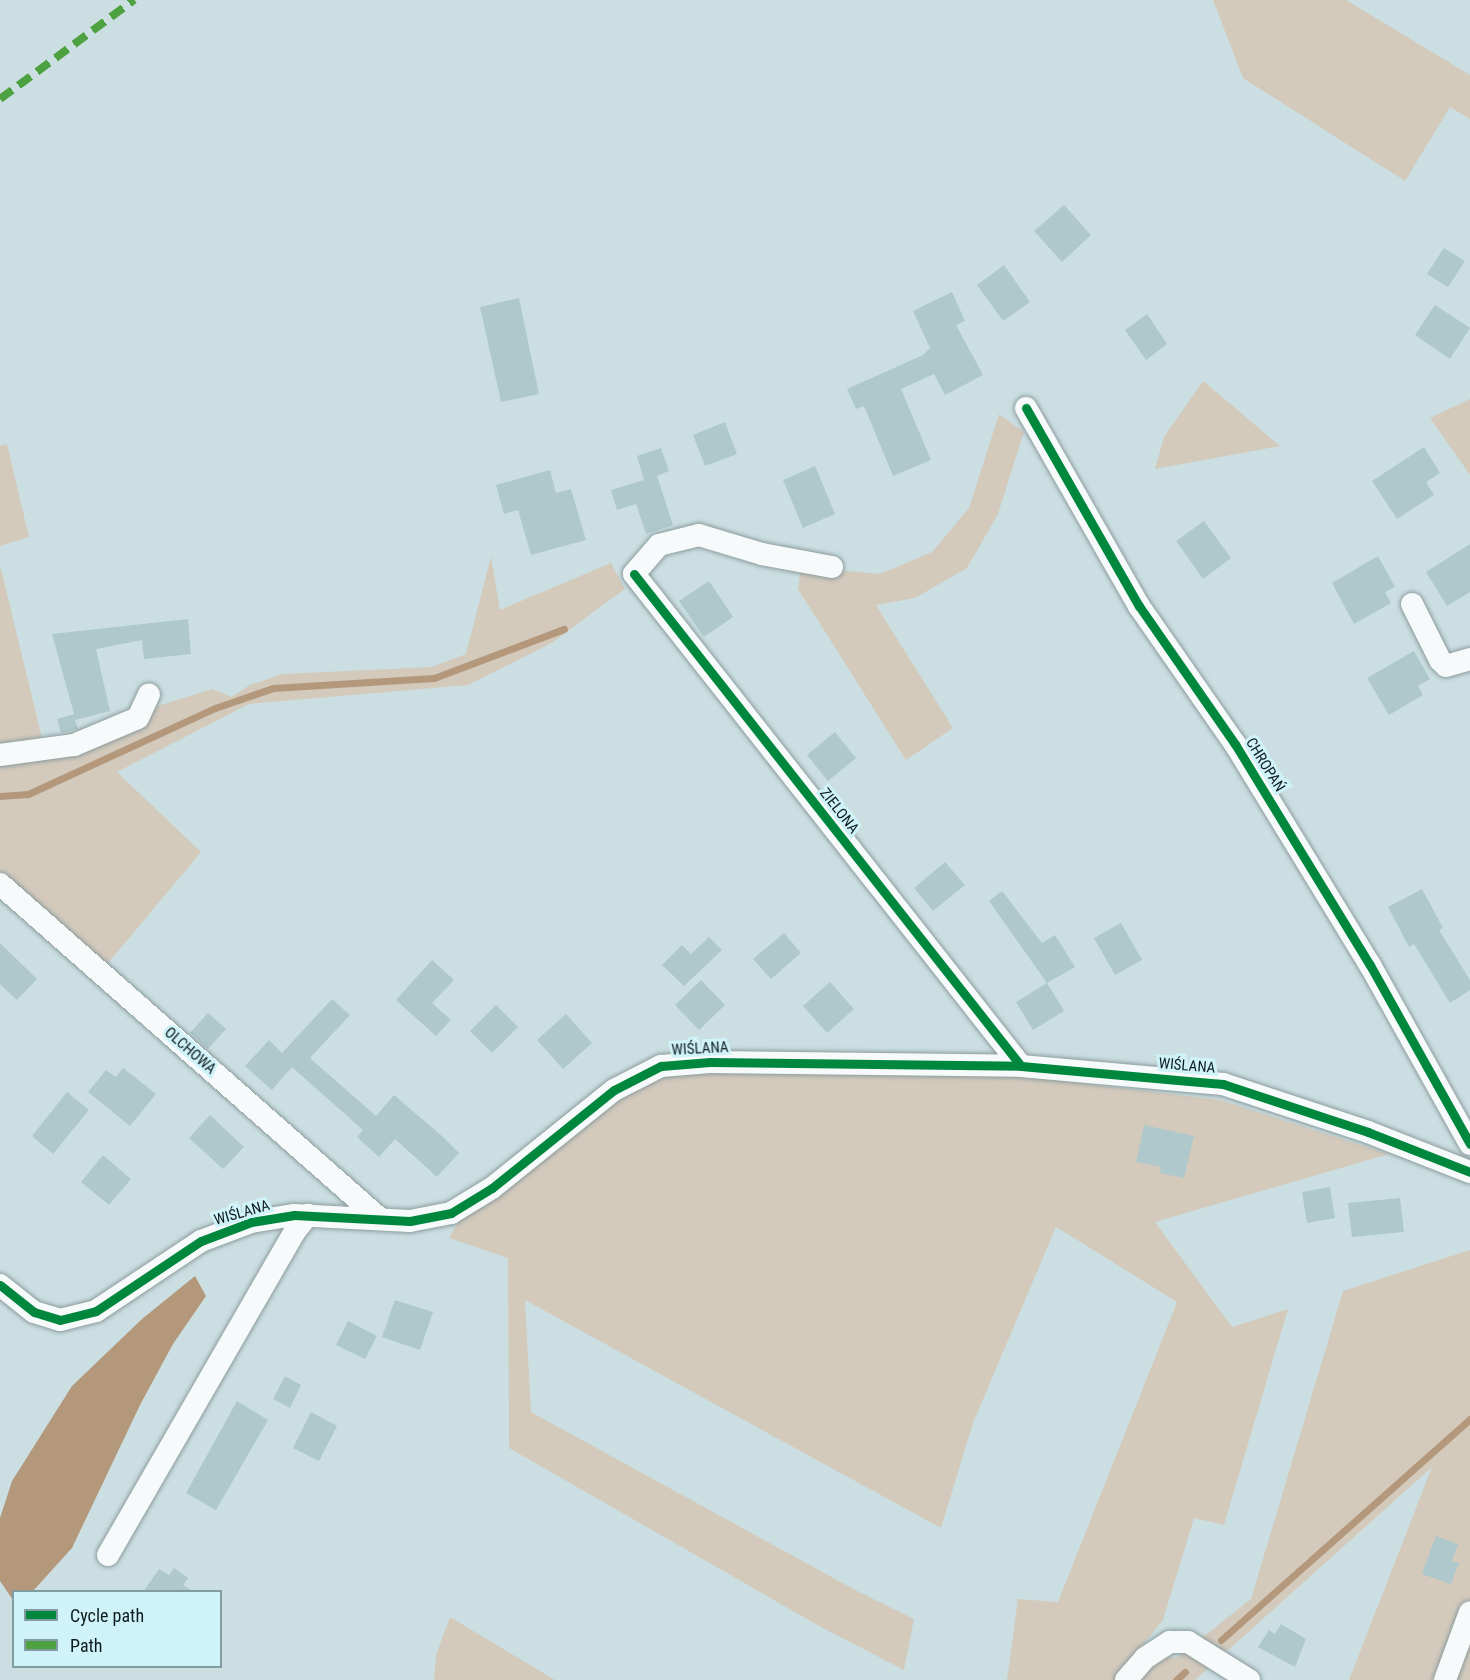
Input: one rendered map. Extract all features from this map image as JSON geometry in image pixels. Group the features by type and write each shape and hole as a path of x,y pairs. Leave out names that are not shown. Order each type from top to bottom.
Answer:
{"street":[{"name":"CHROPAŃ","path":"1026,408 1139,606 1235,744 1370,965 1470,1144"},
{"name":"ZIELONA","path":"832,567 762,554 699,535 659,545 634,574 1021,1066"},
{"path":"1412,604 1440,660 1446,666 1470,659"},
{"path":"0,755 74,745 138,718 149,694"},
{"name":"OLCHOWA","path":"0,884 380,1218"},
{"name":"WIŚLANA","path":"0,1285 34,1312 60,1320 96,1311 201,1241 250,1222 308,1215 410,1221 451,1213 492,1188 614,1090 661,1066 710,1062 1021,1066 1223,1084 1368,1132 1470,1172"},
{"path":"108,1555 294,1232 308,1215"},
{"path":"1445,1680 1470,1612"},
{"path":"1126,1680 1157,1648 1170,1642 1188,1642 1249,1680"}],"shaded area":[{"path":"1213,0 1346,0 1470,75 1470,119 1450,107 1405,181 1243,78"},
{"path":"1203,381 1280,446 1155,469 1164,437"},
{"path":"1470,399 1470,475 1430,418"},
{"path":"999,414 1024,432 998,514 967,568 915,598 876,605 953,728 906,760 798,589 801,567 880,574 932,552 969,508"},
{"path":"7,444 29,537 0,546 0,446"},
{"path":"491,556 500,610 611,563 625,589 550,644 468,685 249,704 117,772 201,852 104,968 12,888 0,902 0,565 43,742 212,689 231,697 250,685 282,674 432,667 466,654"},
{"path":"723,1070 1029,1077 1220,1100 1389,1154 1155,1222 1232,1327 1288,1309 1224,1525 1194,1518 1163,1620 1142,1646 1175,1659 1251,1599 1343,1291 1470,1250 1470,1680 1349,1680 1432,1467 1195,1680 1007,1680 1018,1599 1058,1602 1177,1302 1056,1227 973,1423 941,1528 525,1300 531,1412 857,1591 914,1619 904,1670 821,1627 509,1448 508,1258 449,1238 459,1221 618,1101 665,1074"},
{"path":"195,1276 206,1296 173,1344 140,1405 72,1548 34,1590 12,1590 12,1599 0,1581 0,1518 12,1481 72,1386 142,1319"},
{"path":"450,1617 555,1680 434,1680 436,1655"}],"building":[{"path":"1064,205 1091,235 1062,262 1034,231"},
{"path":"1444,248 1465,261 1448,287 1427,274"},
{"path":"1004,265 1030,302 1003,321 977,285"},
{"path":"952,292 965,321 956,325 983,375 945,395 934,374 901,389 931,460 893,476 864,406 856,409 847,389 923,355 930,348 913,311"},
{"path":"519,298 539,394 501,402 480,307"},
{"path":"1435,305 1470,328 1450,359 1415,335"},
{"path":"1147,314 1167,344 1146,360 1125,330"},
{"path":"725,422 737,454 705,466 693,435"},
{"path":"1424,447 1440,473 1426,482 1434,495 1397,519 1372,481"},
{"path":"661,448 669,471 657,476 673,525 646,534 636,504 617,510 611,490 644,480 637,456"},
{"path":"815,466 835,514 803,528 783,480"},
{"path":"550,470 556,493 571,489 586,540 531,555 518,510 504,514 496,485"},
{"path":"1204,521 1231,558 1203,579 1176,541"},
{"path":"1470,544 1470,592 1447,606 1426,572"},
{"path":"1378,556 1395,587 1385,592 1391,603 1354,624 1332,583"},
{"path":"709,581 733,617 704,637 679,601"},
{"path":"188,619 191,654 144,659 142,640 96,649 110,711 75,720 78,729 61,733 57,719 74,714 52,634"},
{"path":"1414,651 1430,679 1418,686 1423,695 1389,715 1367,678"},
{"path":"835,732 856,758 828,781 807,755"},
{"path":"945,862 965,885 933,911 914,888"},
{"path":"1422,889 1443,928 1439,930 1470,980 1470,990 1450,1003 1414,944 1409,947 1388,907"},
{"path":"1002,891 1042,943 1055,935 1075,967 1047,983 989,901"},
{"path":"1121,923 1142,960 1115,975 1094,938"},
{"path":"784,933 801,953 771,979 753,959"},
{"path":"709,937 722,950 684,986 662,965 682,945 691,954"},
{"path":"0,943 37,979 17,1000 0,984"},
{"path":"432,960 454,980 432,1003 451,1020 436,1036 396,1000"},
{"path":"701,980 725,1005 699,1030 675,1005"},
{"path":"830,982 854,1009 827,1033 803,1006"},
{"path":"1047,983 1064,1011 1033,1030 1016,1002"},
{"path":"332,999 350,1015 310,1058 376,1116 394,1095 443,1137 459,1153 437,1177 395,1139 379,1157 357,1137 363,1130 292,1067 272,1090 245,1066 269,1040 282,1053"},
{"path":"496,1005 518,1027 492,1053 470,1031"},
{"path":"208,1013 226,1029 208,1049 190,1033"},
{"path":"566,1014 592,1043 563,1069 537,1040"},
{"path":"123,1068 156,1094 130,1126 88,1092 106,1070 116,1077"},
{"path":"67,1092 89,1110 53,1154 32,1136"},
{"path":"210,1115 244,1147 223,1169 189,1138"},
{"path":"1144,1125 1194,1136 1184,1178 1159,1173 1161,1167 1136,1162"},
{"path":"103,1155 131,1179 109,1205 81,1182"},
{"path":"1330,1187 1335,1218 1307,1223 1302,1192"},
{"path":"1400,1198 1404,1232 1352,1237 1348,1203"},
{"path":"395,1300 433,1312 420,1350 382,1337"},
{"path":"348,1321 377,1336 365,1359 336,1345"},
{"path":"285,1376 301,1385 290,1408 273,1399"},
{"path":"237,1401 268,1420 216,1510 186,1493"},
{"path":"311,1412 337,1426 319,1461 293,1448"},
{"path":"1436,1536 1458,1544 1452,1561 1459,1563 1451,1584 1422,1574"},
{"path":"174,1568 188,1578 183,1585 190,1590 144,1590 159,1569 169,1575"},
{"path":"1281,1624 1306,1639 1295,1667 1258,1647 1269,1630 1275,1634"}],"waterway":[{"path":"0,796 28,794 215,708 273,688 434,678 564,629"},
{"path":"1221,1640 1470,1419"},
{"path":"1176,1680 1185,1672"}],"marked path":[{"path":"0,99 134,0"}],"cycle path":[{"path":"1026,408 1139,606 1235,744 1370,965 1470,1144"},
{"path":"634,574 1021,1066"},
{"path":"0,1285 34,1312 60,1320 96,1311 201,1241 251,1222 294,1215 410,1221 451,1213 492,1188 614,1090 661,1066 710,1062 1021,1066 1223,1084 1368,1132 1470,1172"}]}
